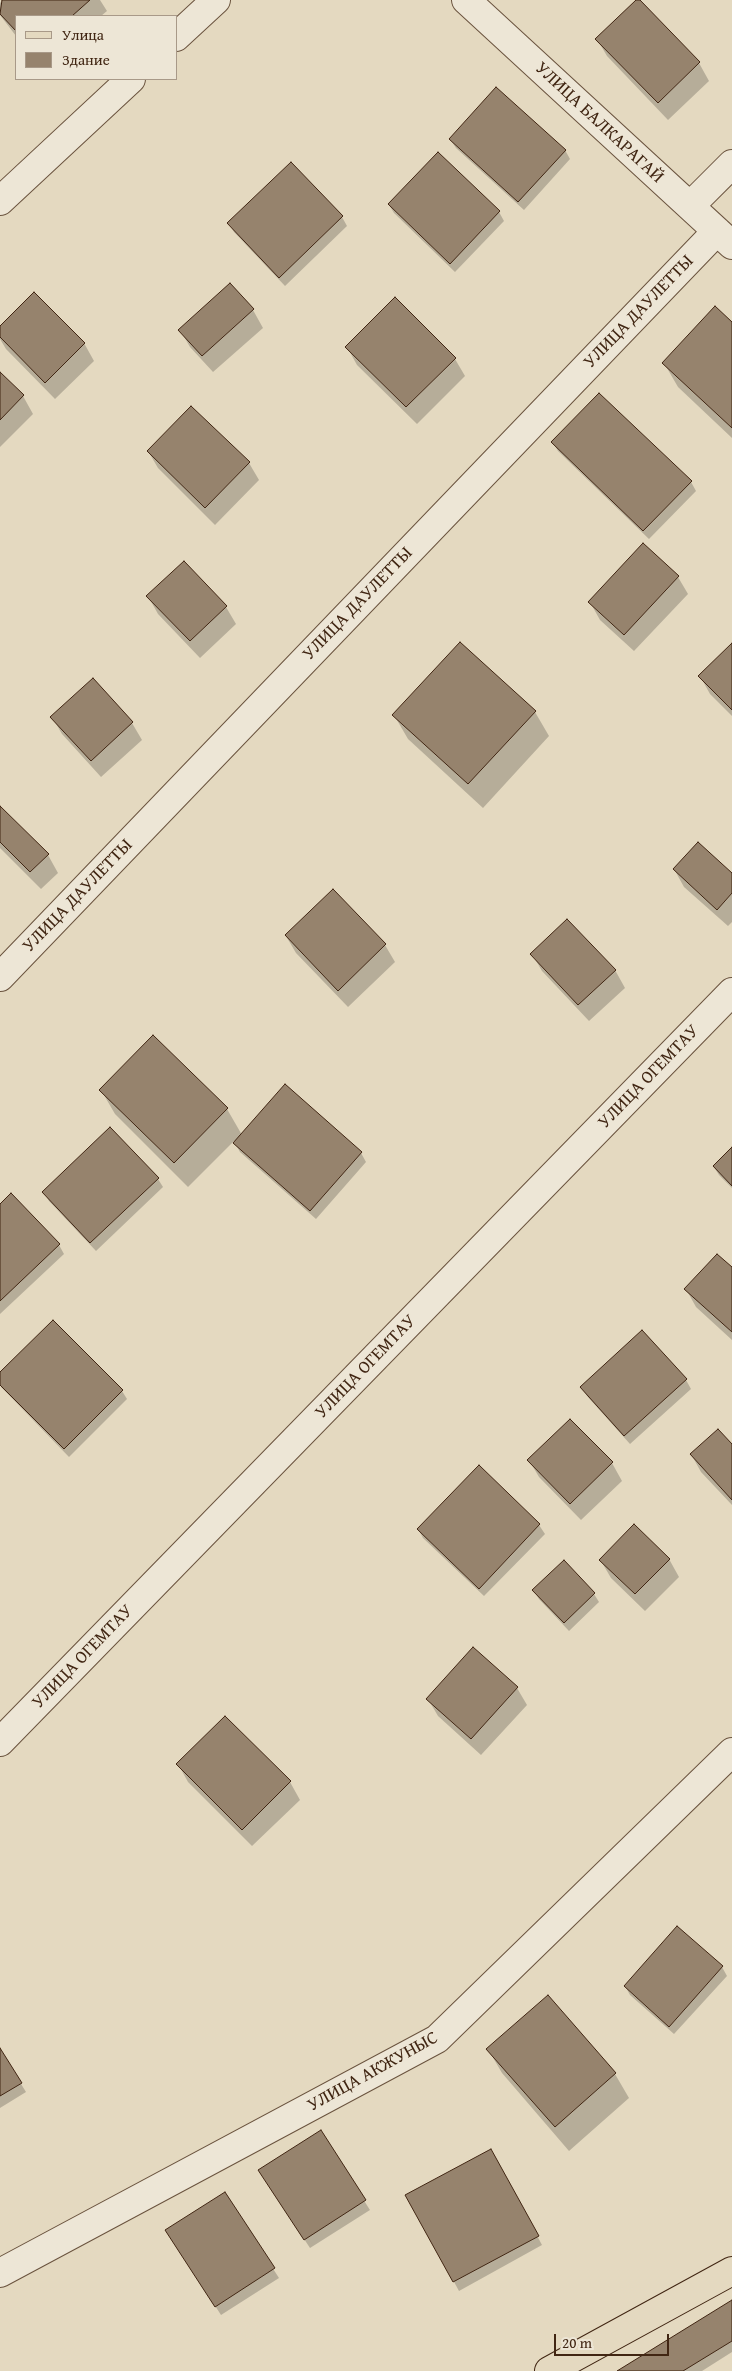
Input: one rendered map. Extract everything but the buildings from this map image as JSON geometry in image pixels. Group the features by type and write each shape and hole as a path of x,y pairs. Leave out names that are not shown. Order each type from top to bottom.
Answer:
{"main road":[{"path":"549,2371 732,2271"}],"street":[{"path":"178,35 216,0"},
{"name":"УЛИЦА БАЛКАРАГАЙ","path":"466,0 724,238"},
{"path":"0,201 130,80"},
{"path":"690,206 732,164"},
{"name":"УЛИЦА ДАУЛЕТТЫ","path":"0,976 724,238"},
{"name":"УЛИЦА ОГЕМТАУ","path":"0,1742 732,992"},
{"name":"УЛИЦА АКЖУНЫС","path":"0,2274 437,2039 732,1752"}]}
